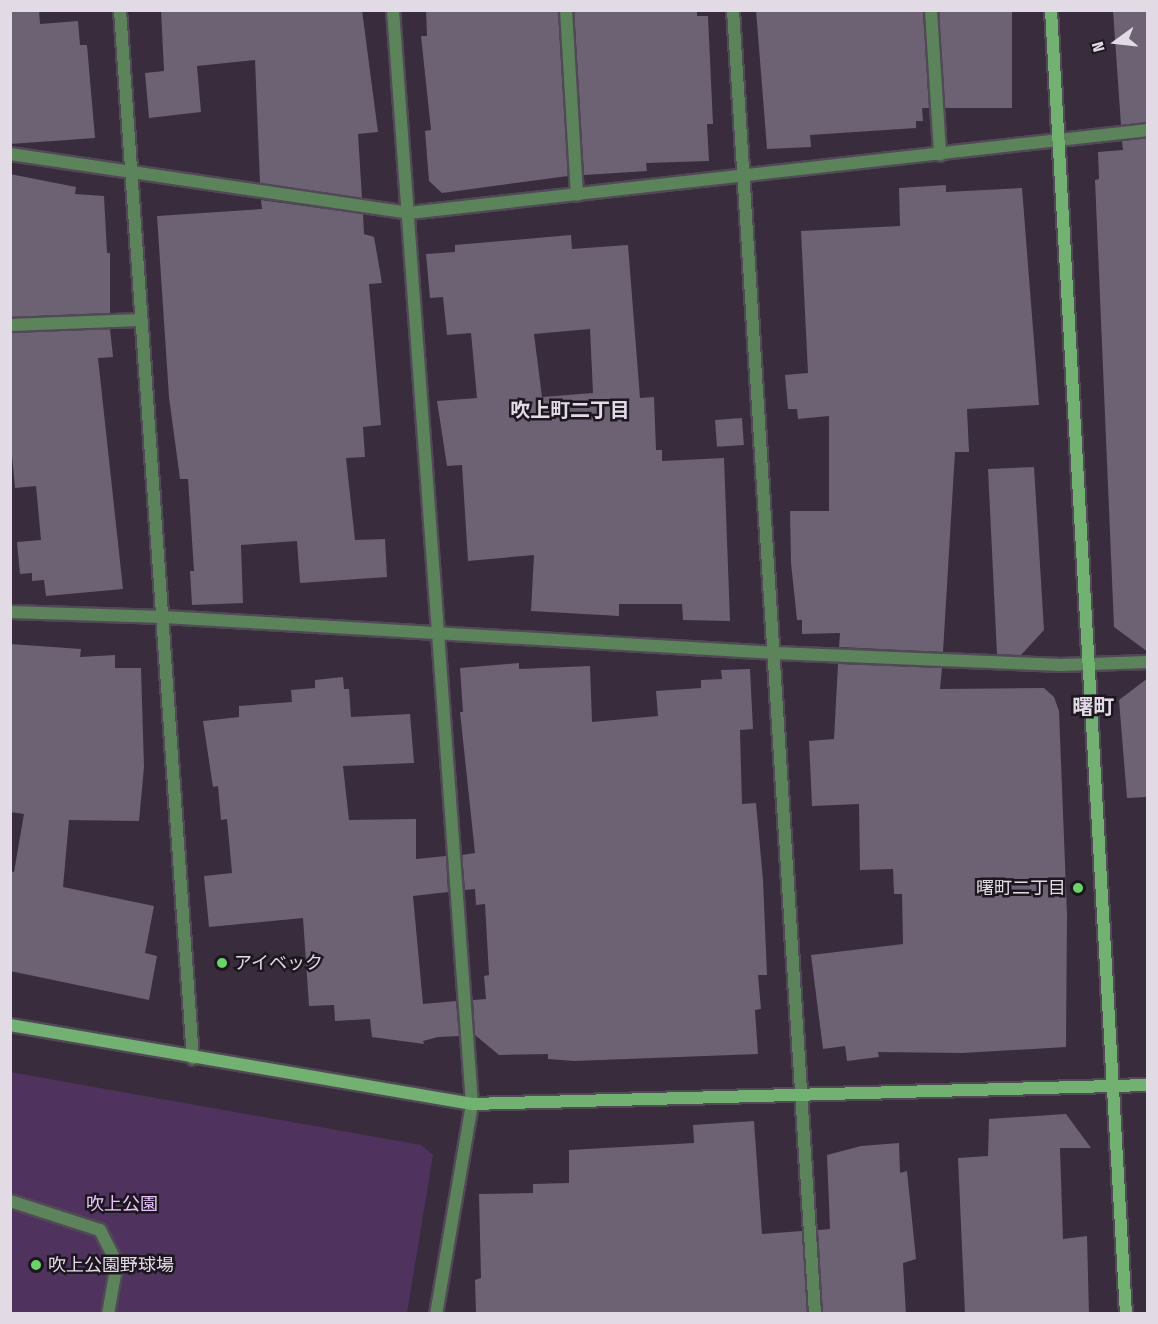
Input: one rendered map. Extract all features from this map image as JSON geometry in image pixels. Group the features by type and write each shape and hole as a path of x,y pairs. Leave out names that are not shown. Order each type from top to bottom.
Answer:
{"street":[{"path":"120,10 193,1058"},
{"path":"393,10 440,633 472,1104 436,1314"},
{"path":"566,10 577,195"},
{"path":"733,10 776,653 800,1092 815,1314"},
{"path":"931,10 940,155"},
{"path":"1052,10 1091,665 1125,1314"},
{"path":"10,154 409,213 743,178 1148,130"},
{"path":"10,324 140,320"},
{"path":"10,612 164,617 776,653 1091,665 1148,662"},
{"path":"10,1025 472,1104 800,1092 1148,1085"},
{"path":"10,1201 100,1230 117,1263 108,1314"}],"green space":[{"name":"吹上公園","path":"10,1072 421,1145 433,1155 407,1313 11,1313"}],"building":[{"path":"10,10 39,10 40,24 78,21 80,45 87,45 95,138 10,144"},
{"path":"161,10 362,10 378,132 358,134 362,198 260,183 255,60 197,66 201,112 149,118 145,73 164,71"},
{"path":"426,10 558,10 568,176 442,193 429,181 425,131 431,130 421,36 427,36"},
{"path":"574,10 697,10 697,16 708,16 713,124 707,124 709,161 646,163 647,171 584,175"},
{"path":"756,10 923,10 929,108 922,108 923,121 916,121 916,128 810,135 811,147 767,149"},
{"path":"939,10 1012,10 1012,108 939,108"},
{"path":"1113,10 1148,10 1148,122 1121,125"},
{"path":"1148,138 1148,652 1114,627 1095,180 1099,179 1098,152 1123,150 1122,141"},
{"path":"10,174 76,187 75,194 104,196 107,253 110,253 110,313 10,317"},
{"path":"946,185 946,192 1022,188 1039,405 967,409 969,452 955,452 943,652 839,647 840,633 802,634 802,620 797,620 791,563 790,511 829,511 829,416 798,419 797,409 788,409 785,375 808,373 801,231 900,226 899,188"},
{"path":"261,200 363,214 364,234 374,237 382,283 369,284 381,425 363,427 365,457 346,458 355,540 385,539 387,577 300,583 297,541 241,545 243,603 192,605 190,571 194,571 188,479 180,479 169,397 157,216 262,209"},
{"path":"571,235 572,249 628,245 640,398 654,397 656,450 662,450 662,461 724,458 730,621 683,620 682,604 619,604 619,616 531,611 534,555 468,561 462,465 447,466 437,401 477,398 471,333 447,335 443,297 430,298 426,254 455,252 455,245","holes":["590,329 593,393 542,397 534,334"]},
{"path":"110,329 113,357 98,358 123,589 46,596 44,580 32,581 32,573 20,574 17,542 41,540 36,486 15,488 10,434 10,333"},
{"path":"742,418 744,445 717,447 715,420"},
{"path":"1034,467 1044,630 1021,655 997,654 988,469"},
{"path":"10,644 81,649 80,657 115,655 115,668 141,668 144,767 139,821 69,820 63,887 154,906 145,953 157,956 149,1000 10,971 10,871 14,872 24,814 10,812"},
{"path":"519,663 519,669 590,666 592,722 658,716 656,691 701,688 701,680 722,679 721,670 750,669 753,729 740,730 742,804 756,803 763,880 767,975 758,975 761,1009 755,1010 758,1054 574,1061 548,1059 548,1054 499,1055 475,1035 473,1000 486,999 484,976 489,975 485,904 476,905 475,889 465,890 462,855 475,853 460,712 463,712 460,668"},
{"path":"838,664 942,668 940,689 1044,688 1054,697 1059,711 1067,914 1066,1047 962,1053 878,1052 879,1057 847,1061 845,1046 823,1049 811,955 903,944 902,894 894,894 893,869 860,870 859,804 812,806 809,741 834,739"},
{"path":"343,677 344,689 349,689 351,717 410,714 414,763 343,766 349,820 416,819 416,859 446,856 448,892 413,896 423,1004 456,1001 459,1036 438,1037 423,1041 424,1044 372,1037 370,1019 335,1021 334,1005 309,1006 303,918 209,927 204,876 232,873 227,819 221,820 218,786 213,787 203,721 239,717 239,706 292,702 291,690 315,688 315,680"},
{"path":"1148,678 1148,797 1127,798 1119,700"},
{"path":"1066,1114 1091,1148 1060,1148 1063,1239 1087,1236 1089,1314 965,1314 958,1158 988,1156 989,1119"},
{"path":"754,1121 762,1234 802,1231 807,1314 476,1314 475,1280 481,1278 479,1194 533,1193 533,1184 569,1183 569,1150 694,1143 693,1125"},
{"path":"899,1143 900,1173 907,1171 916,1259 903,1263 906,1314 823,1314 818,1230 830,1229 827,1155 861,1146"}],"place":[{"name":"曙町二丁目","path":"1078,888"},
{"name":"アイベック","path":"222,963"},
{"name":"吹上公園野球場","path":"36,1265"}],"district":[{"name":"吹上町二丁目","path":"570,410"},
{"name":"曙町","path":"1093,707"}]}
